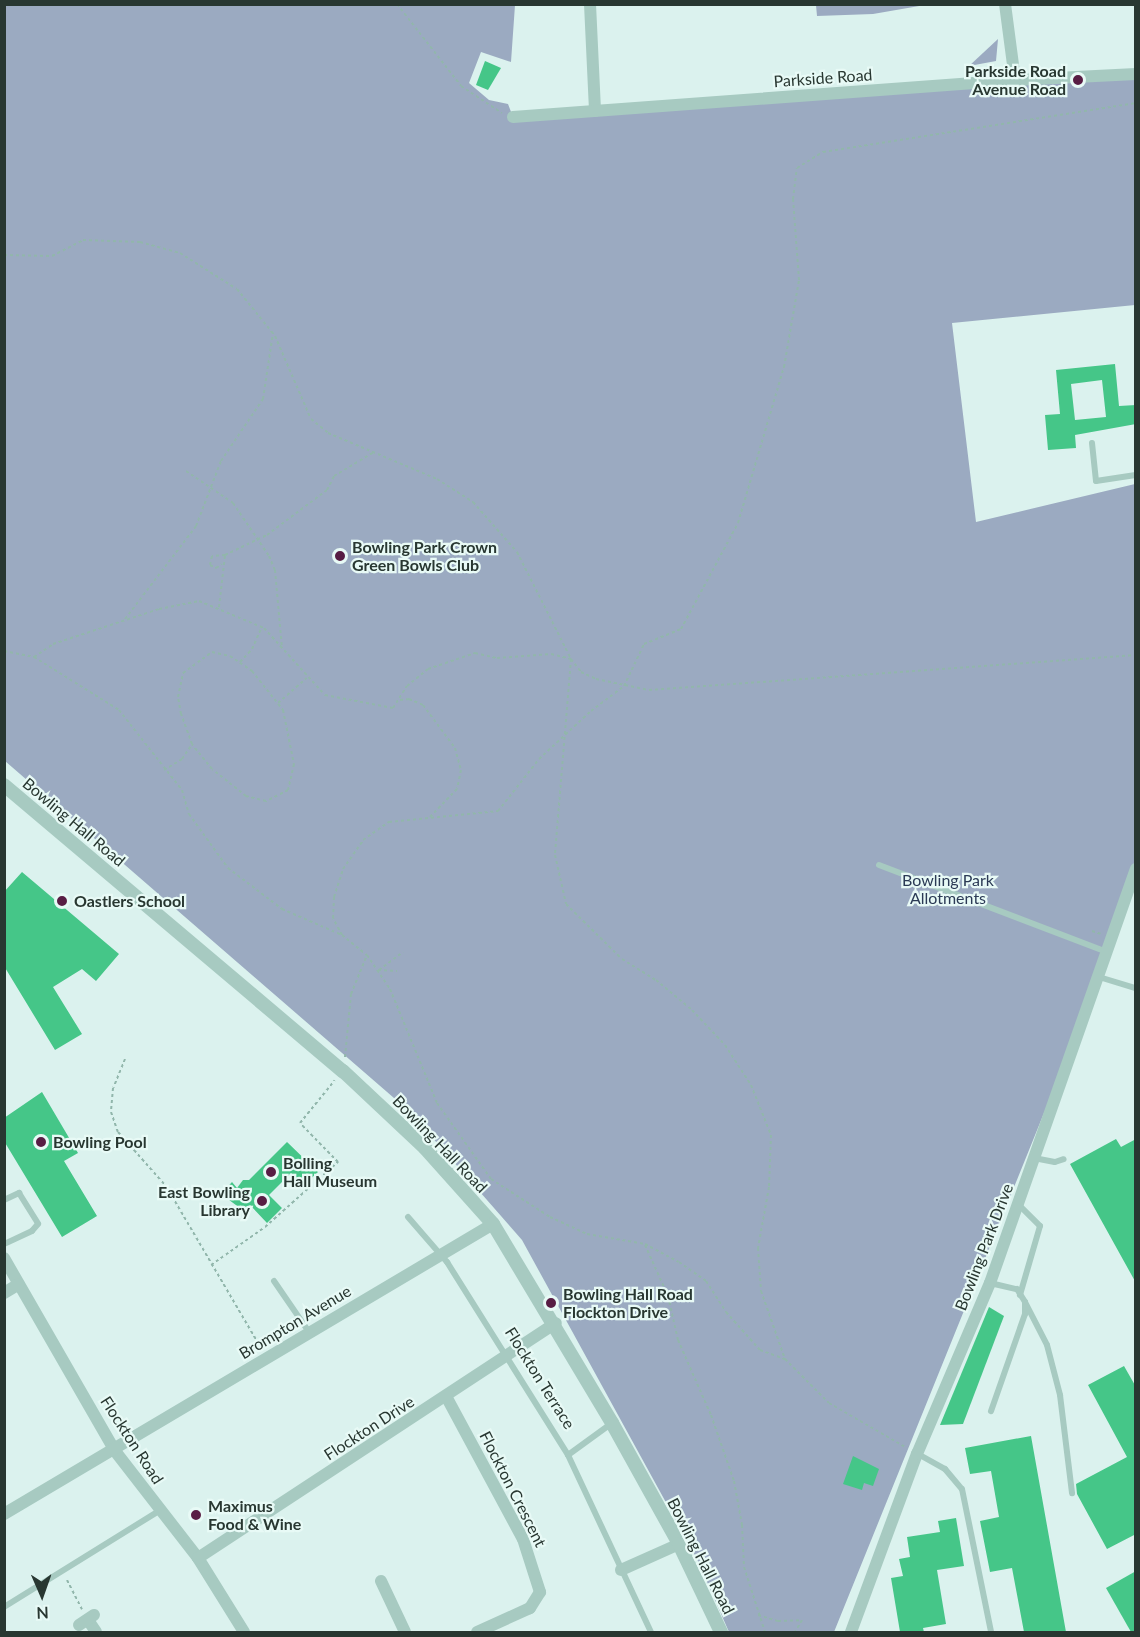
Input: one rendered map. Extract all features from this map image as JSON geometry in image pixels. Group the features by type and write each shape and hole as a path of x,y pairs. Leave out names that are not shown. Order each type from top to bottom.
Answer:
{"street":[{"path":"590,4 595,111"},
{"path":"1005,4 1015,80"},
{"name":"Parkside Road","path":"513,117 1015,80 1136,74"},
{"name":"Bowling Hall Road","path":"4,785 343,1071 425,1148 493,1224 556,1323 612,1423 679,1544 721,1632"},
{"name":"Bowling Park Drive","path":"851,1632 917,1454 990,1282 1136,869"},
{"name":"Brompton Avenue","path":"4,1514 115,1451 309,1332 493,1224"},
{"name":"Flockton Road","path":"4,1258 115,1451 198,1558 244,1632"},
{"path":"4,1293 19,1284"},
{"name":"Flockton Drive","path":"198,1558 447,1398 556,1323"},
{"name":"Flockton Crescent","path":"447,1398 524,1539 540,1592 530,1608 477,1632"},
{"path":"621,1570 679,1544"},
{"path":"381,1581 405,1632"},
{"path":"87,1620 96,1632"}],"lane":[{"path":"1092,443 1096,481 1136,475"},
{"path":"879,865 1108,952"},
{"path":"1099,977 1136,988"},
{"path":"1035,1158 1055,1162 1064,1159"},
{"path":"4,1200 19,1193 38,1224 32,1231 4,1244"},
{"path":"1018,1204 1040,1226 1020,1295"},
{"name":"Flockton Terrace","path":"408,1217 440,1254 508,1357 568,1455 651,1632"},
{"path":"274,1281 309,1332"},
{"path":"990,1282 1017,1289 1047,1345 1060,1395 1072,1492"},
{"path":"991,1411 1025,1314 1025,1302"},
{"path":"568,1455 612,1423"},
{"path":"917,1454 945,1469 962,1489 992,1632"},
{"path":"4,1607 159,1510"}],"path":[{"path":"397,4 461,86 492,110 513,117"},
{"path":"342,935 333,918 334,897 343,869 363,840 388,822 498,811 539,759 624,686 644,644 681,629 738,523 784,367 798,280 793,200 797,168 823,152 1136,103"},
{"path":"4,255 52,256 83,240 140,242 180,253 237,289 273,333 311,419 328,433 437,479 473,502 517,552 571,658 581,672 624,686 659,689 1136,655"},
{"path":"124,620 196,526 221,461 263,399 273,333"},
{"path":"222,564 216,568 210,565 212,556 225,555 257,540 327,490 334,476 374,452"},
{"path":"186,471 212,488 240,511 275,570 282,648"},
{"path":"219,608 224,575 222,564 225,555"},
{"path":"34,657 53,644 124,620 199,601 262,627 325,695 393,708 428,669 475,653 497,658 551,654 571,658"},
{"path":"239,662 252,649 262,627"},
{"path":"4,651 34,657 119,710 150,745 164,770 182,790 189,814 228,867 282,909 342,935 367,955 378,970 436,1103 491,1179 550,1217 587,1234 645,1244 706,1281 726,1312 760,1350 785,1359 829,1403 917,1454"},
{"path":"212,652 239,662 278,703 291,737 294,764 288,790 266,801 246,796 227,784 192,744 178,696 183,674 212,652"},
{"path":"571,658 555,855 566,904 622,959 656,980 692,1010 725,1045 751,1085 771,1135 769,1187 758,1248 761,1291 785,1359"},
{"path":"278,703 286,699 307,678"},
{"path":"398,700 409,699 423,705 455,748 461,771 457,789 430,817"},
{"path":"164,770 171,766 192,744"},
{"path":"378,970 403,952"},
{"path":"211,1265 265,1227 338,1162 300,1122 343,1071 351,994 367,955"},
{"path":"378,970 397,971"},
{"path":"124,1059 113,1089 111,1112 118,1132 166,1186 267,1358"},
{"path":"645,1244 668,1296 678,1340 711,1415 734,1481 742,1525 744,1567 765,1632"},
{"path":"63,1572 87,1620"},
{"path":"758,1615 778,1621 802,1620 795,1632"}],"green space":[{"path":"816,4 925,5 873,14 817,16"},
{"name":"Bowling Park Allotments","path":"4,5 515,5 511,62 481,52 469,83 489,100 508,104 513,117 1135,74 1135,305 952,323 976,522 1135,484 1135,869 1099,977 834,1632 729,1632 697,1559 522,1240 409,1111 5,761"},
{"path":"998,39 996,61 969,66"}],"building":[{"path":"485,61 501,68 488,90 476,85"},
{"path":"1115,364 1119,406 1136,405 1136,424 1075,435 1076,448 1048,450 1045,415 1060,414 1056,370","holes":["1102,380 1106,417 1075,420 1071,384"]},
{"path":"22,872 119,954 96,981 82,969 53,987 82,1034 55,1050 4,966 4,892"},
{"path":"42,1092 78,1153 64,1161 97,1216 62,1237 4,1141 4,1118"},
{"path":"1116,1139 1121,1147 1136,1139 1136,1283 1070,1164"},
{"path":"287,1142 318,1172 304,1185 291,1173 269,1195 282,1208 267,1223 250,1205 244,1211 221,1194 232,1182 237,1188 243,1180 249,1180"},
{"path":"989,1307 1004,1316 963,1424 940,1425"},
{"path":"1124,1366 1136,1387 1136,1534 1107,1549 1077,1494 1076,1484 1127,1457 1088,1385"},
{"path":"1031,1436 1066,1632 1024,1632 1012,1568 990,1572 980,1521 999,1517 991,1471 970,1474 965,1448"},
{"path":"853,1456 879,1469 873,1486 864,1483 862,1490 843,1484"},
{"path":"956,1518 964,1566 937,1570 946,1624 923,1628 924,1632 900,1632 891,1578 903,1576 899,1559 910,1557 907,1537 940,1532 938,1521"},
{"path":"1136,1571 1136,1632 1131,1632 1106,1588"}],"place":[{"name":"Parkside Road Avenue Road","path":"1078,80"},
{"name":"Bowling Park Crown Green Bowls Club","path":"340,556"},
{"name":"Oastlers School","path":"62,901"},
{"name":"Bowling Pool","path":"41,1142"},
{"name":"Bolling Hall Museum","path":"271,1172"},
{"name":"East Bowling Library","path":"262,1201"},
{"name":"Bowling Hall Road Flockton Drive","path":"551,1303"},
{"name":"Maximus Food & Wine","path":"196,1515"}]}
